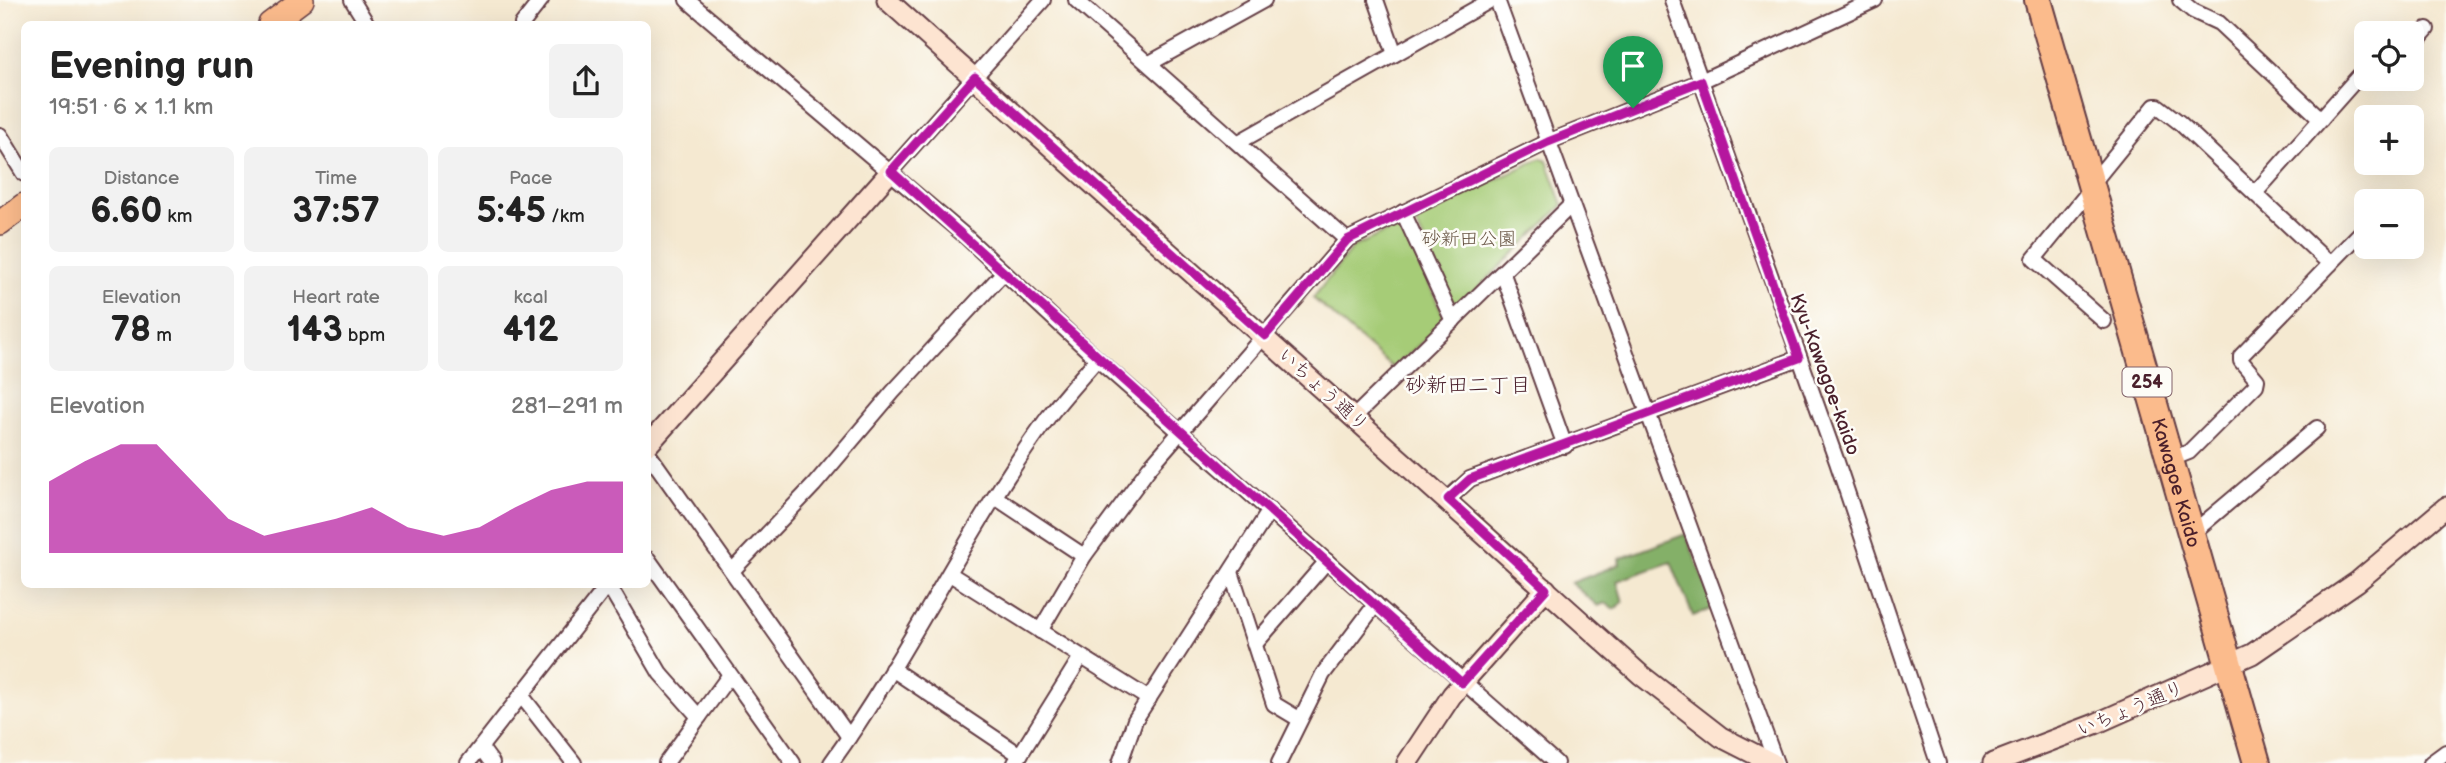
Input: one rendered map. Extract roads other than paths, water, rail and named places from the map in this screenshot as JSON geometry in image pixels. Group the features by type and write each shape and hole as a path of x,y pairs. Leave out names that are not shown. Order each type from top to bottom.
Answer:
{"highway":[{"name":"Kawagoe Kaido","path":"2038,0 2257,763"}],"main road":[{"path":"0,223 21,207"}],"street":[{"path":"352,0 365,21"},
{"path":"524,21 541,0"},
{"path":"687,0 891,171 1097,359 1551,761"},
{"name":"いちょう通り","path":"887,0 1448,499 1641,675 1721,737 1774,763"},
{"path":"651,441 1043,0"},
{"path":"1076,0 1347,240"},
{"path":"1150,63 1264,0"},
{"path":"1376,0 1395,54"},
{"path":"1239,142 1491,0"},
{"path":"1497,0 1774,763"},
{"name":"Kyu-Kawagoe-kaido","path":"1672,0 1837,462 1938,763"},
{"path":"1040,631 1084,556 1149,468 1347,240 1548,142 1701,81 1875,0"},
{"path":"2180,0 2193,12 2219,23 2321,119"},
{"path":"2424,32 2427,29"},
{"path":"2255,193 2354,82"},
{"path":"2104,321 2034,259 2155,106 2180,123 2330,264"},
{"path":"0,135 21,169"},
{"path":"1354,417 1570,206"},
{"path":"1403,212 1453,321"},
{"path":"2169,460 2189,452 2256,385 2257,380 2241,361 2241,356 2354,239"},
{"path":"732,571 814,485 886,400 1004,272"},
{"path":"1503,274 1565,446"},
{"path":"1448,499 1470,479 1799,358"},
{"path":"831,763 892,669 995,497 1049,415 1097,359"},
{"path":"2190,535 2317,428"},
{"path":"651,457 849,737"},
{"path":"995,497 1084,556"},
{"name":"いちょう通り","path":"1993,763 2095,724 2228,666 2280,637 2357,582 2445,509"},
{"path":"1120,763 1135,720 1270,510"},
{"path":"1255,644 1327,561"},
{"path":"651,563 793,763"},
{"path":"1231,572 1274,704 1300,719"},
{"path":"950,574 1149,699"},
{"path":"1407,763 1429,727 1462,683 1546,589"},
{"path":"468,763 604,590 612,591 660,673 699,717"},
{"path":"1279,763 1323,674 1376,604"},
{"path":"892,669 1018,759 1081,657"},
{"path":"666,763 729,676"},
{"path":"522,695 574,763"},
{"path":"481,748 492,763"},
{"path":"2431,763 2446,751"}],"district":[{"name":"砂新田二丁目","path":"1468,385"}],"park label":[{"name":"砂新田公園","path":"1469,238"}]}
